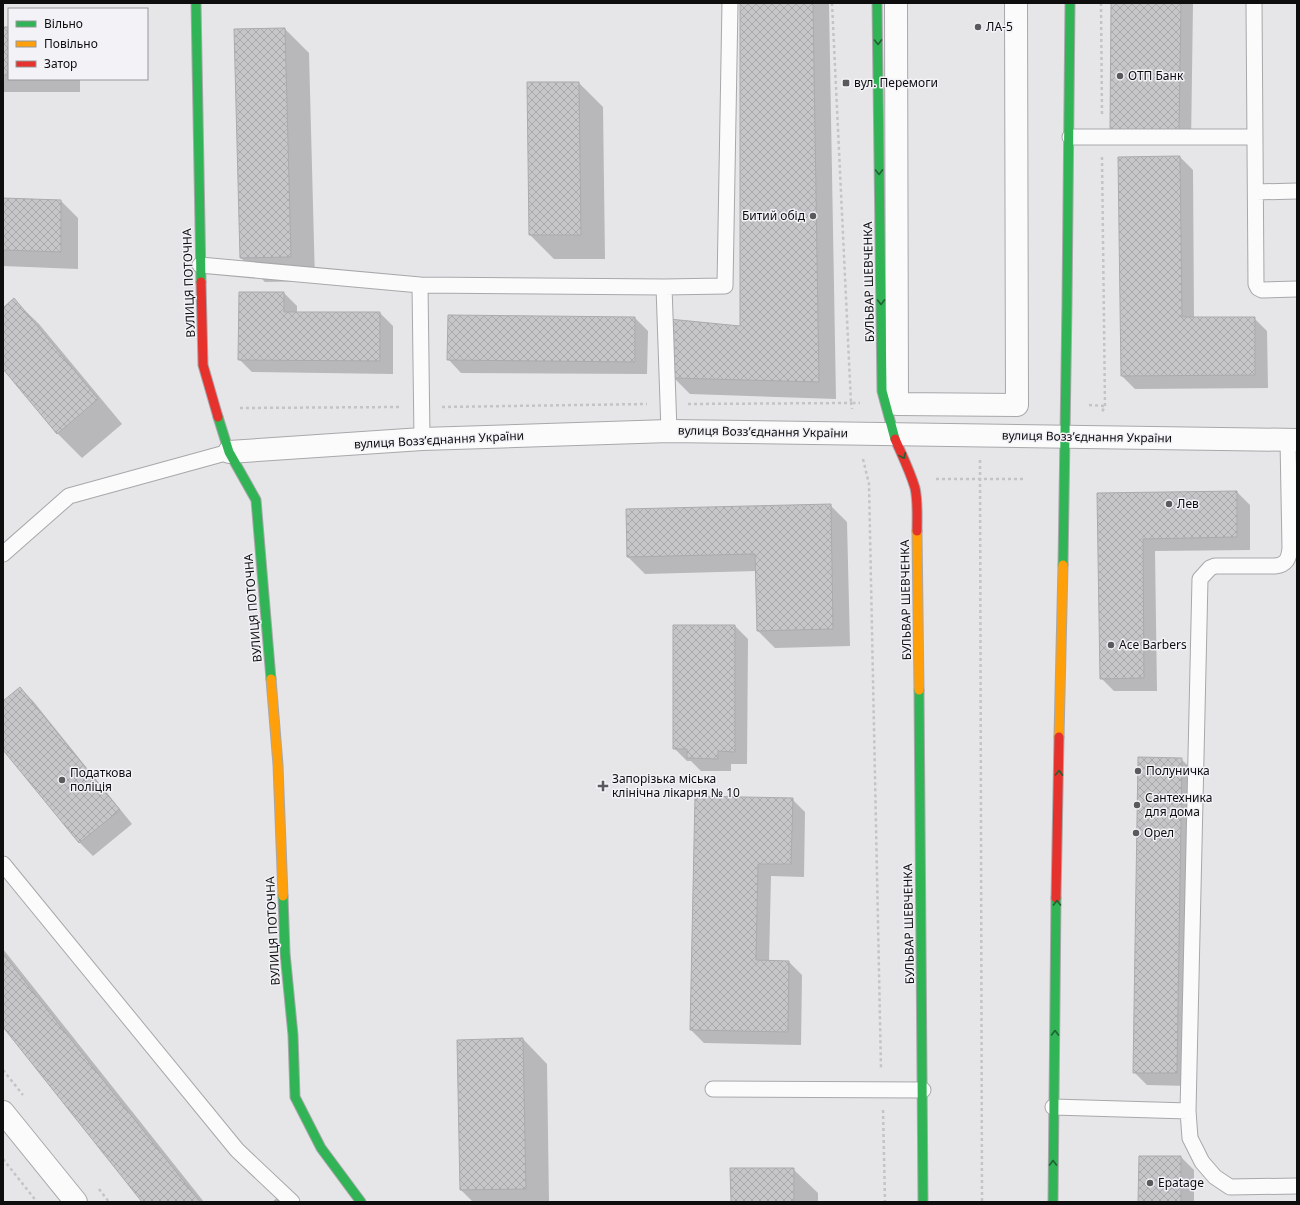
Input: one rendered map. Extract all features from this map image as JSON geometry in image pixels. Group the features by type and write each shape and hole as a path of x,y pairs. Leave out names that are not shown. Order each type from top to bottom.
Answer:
{"street":[{"name":"ВУЛИЦЯ ПОТОЧНА","path":"196,3 203,365 229,452 256,500 278,765 285,953 293,1035 295,1097 321,1148 361,1202"},
{"name":"БУЛЬВАР ШЕВЧЕНКА","path":"877,3 882,391 893,434 909,470 915,489 917,510 923,1202"},
{"path":"896,3 897,404 1017,405 1016,3"},
{"path":"1053,1202 1053,1107 1070,136 1070,3"},
{"name":"вулиця Воззʼєднання України","path":"229,452 422,439 669,431 1292,440"},
{"path":"3,1112 76,1202"}],"lane":[{"path":"200,265 420,285 664,288 725,286 730,3"},
{"path":"1254,3 1257,286 1262,290 1297,289"},
{"path":"1070,136 1255,137"},
{"path":"1256,192 1297,191"},
{"path":"420,285 422,439"},
{"path":"664,288 669,431"},
{"path":"1292,440 1290,548 1289,556 1286,561 1282,565 1275,566 1215,566 1210,568 1200,579 1188,1111 1190,1138 1202,1162 1215,1177 1230,1187 1297,1186"},
{"path":"3,554 69,496 229,452"},
{"path":"3,864 237,1150 292,1202"},
{"path":"713,1089 922,1090"},
{"path":"1053,1107 1188,1111"}],"path":[{"path":"832,3 851,395"},
{"path":"1101,3 1105,406"},
{"path":"216,408 851,403 869,484 885,1202"},
{"path":"980,459 982,1202"},
{"path":"932,479 1024,478"},
{"path":"3,1159 37,1202"}],"building":[{"path":"740,3 813,3 819,382 672,378 669,319 740,326"},
{"path":"1111,3 1181,3 1179,132 1110,132"},
{"path":"3,27 8,27 8,75 3,75"},
{"path":"285,28 291,257 240,258 234,29"},
{"path":"527,82 579,82 581,235 529,235"},
{"path":"1180,156 1182,317 1255,317 1255,375 1121,376 1118,157"},
{"path":"3,198 61,200 61,252 3,250"},
{"path":"239,292 284,292 284,312 380,312 380,361 238,360"},
{"path":"14,298 98,399 57,434 3,369 3,308"},
{"path":"448,315 635,317 635,362 447,360"},
{"path":"1237,491 1237,537 1143,539 1144,678 1100,679 1097,493"},
{"path":"831,504 833,629 757,631 755,554 627,557 626,509"},
{"path":"673,625 735,625 735,752 718,751 718,759 687,758 687,749 673,749"},
{"name":"Податкова поліція","path":"20,687 120,810 79,843 3,750 3,701"},
{"path":"1138,757 1182,758 1177,1073 1133,1073"},
{"path":"695,796 793,798 791,864 758,864 756,960 789,961 788,1032 690,1030"},
{"path":"3,954 200,1202 142,1202 3,1027"},
{"path":"523,1038 526,1189 460,1190 457,1040"},
{"path":"1139,1156 1181,1156 1181,1202 1138,1202"},
{"path":"730,1168 794,1168 794,1202 731,1202"}],"traffic: fast":[{"path":"196,3 201,282"},
{"path":"877,3 882,391 895,439"},
{"path":"1063,565 1070,3"},
{"path":"218,417 229,452 256,500 271,679"},
{"path":"919,690 923,1202"},
{"path":"283,896 285,953 293,1035 295,1097 321,1148 361,1202"},
{"path":"1053,1202 1056,898"}],"traffic: slow":[{"path":"917,531 919,690"},
{"path":"1059,737 1063,565"},
{"path":"271,679 278,765 283,896"}],"traffic: jam":[{"path":"201,282 203,365 218,417"},
{"path":"895,439 915,488 917,504 917,531"},
{"path":"1056,898 1059,737"}],"place":[{"name":"ЛА-5","path":"978,27"},
{"name":"ОТП Банк","path":"1120,76"},
{"name":"вул. Перемоги","path":"846,83"},
{"name":"Битий обід","path":"813,216"},
{"name":"Лев","path":"1169,504"},
{"name":"Ace Barbers","path":"1111,645"},
{"name":"Полуничка","path":"1138,771"},
{"name":"Податкова поліція","path":"62,780"},
{"name":"Запорізька міська клінічна лікарня № 10","path":"603,786"},
{"name":"Сантехника для дома","path":"1137,805"},
{"name":"Орел","path":"1136,833"},
{"name":"Epatage","path":"1150,1183"}]}
